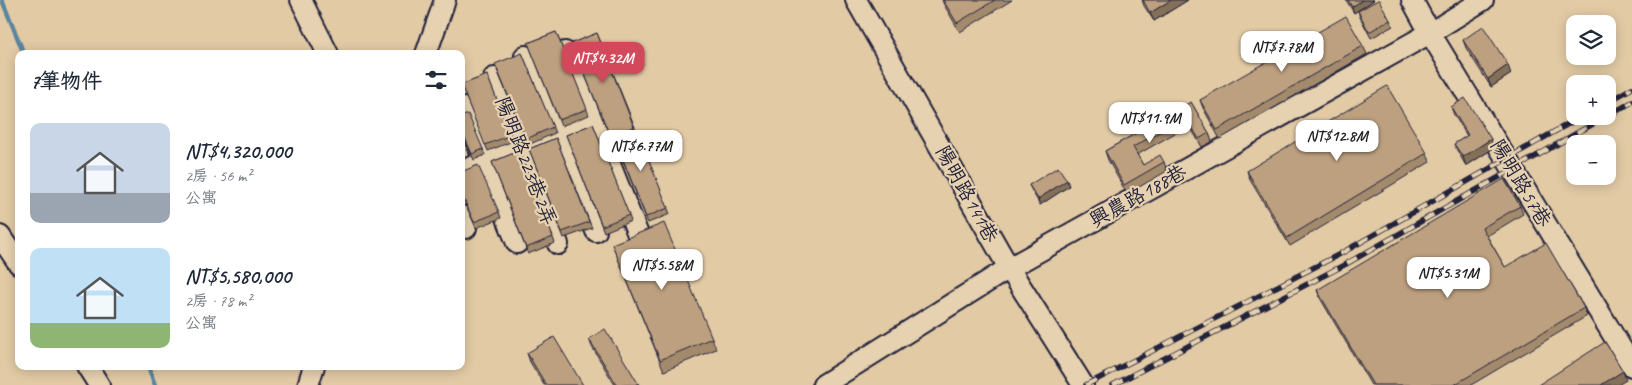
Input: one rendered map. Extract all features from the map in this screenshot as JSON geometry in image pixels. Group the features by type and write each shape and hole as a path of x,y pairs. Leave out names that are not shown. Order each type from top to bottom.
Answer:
{"street":[{"path":"301,0 326,50"},
{"path":"427,50 445,0"},
{"name":"陽明路141巷","path":"856,0 1009,268 1083,385"},
{"name":"陽明路57巷","path":"1412,0 1430,33 1632,366"},
{"name":"興農路188巷","path":"823,385 1009,268 1430,33 1484,0"},
{"path":"565,52 639,237"},
{"path":"525,56 559,135 596,231"},
{"name":"陽明路223巷2弄","path":"494,78 558,244"},
{"path":"465,111 516,243"},
{"path":"465,170 593,122"},
{"path":"0,236 15,258"},
{"path":"90,370 99,385"},
{"path":"308,385 313,370"}],"building":[{"path":"943,0 995,0 957,23"},
{"path":"1143,0 1171,0 1150,13"},
{"path":"1348,0 1362,0 1352,7"},
{"path":"1378,0 1390,20 1369,32 1358,11"},
{"path":"1346,16 1363,46 1217,130 1200,100"},
{"path":"1483,26 1508,65 1488,79 1463,40"},
{"path":"556,32 587,109 559,120 528,43"},
{"path":"597,33 634,127 610,136 572,43"},
{"path":"522,53 553,127 526,139 495,64"},
{"path":"487,75 511,135 485,145 465,95 465,83"},
{"path":"1387,86 1427,153 1287,238 1247,171"},
{"path":"1465,98 1491,139 1463,157 1454,144 1468,135 1451,107"},
{"path":"1191,102 1209,133 1199,139 1186,117 1133,147 1143,165 1160,155 1164,162 1124,185 1105,151"},
{"path":"468,114 483,149 472,154 465,138 465,115"},
{"path":"593,124 629,215 602,226 566,135"},
{"path":"636,128 668,208 646,217 614,137"},
{"path":"556,138 589,222 562,232 529,149"},
{"path":"519,151 553,237 526,248 492,162"},
{"path":"478,165 499,212 474,222 465,202 465,170"},
{"path":"1058,167 1067,180 1038,199 1029,185"},
{"path":"1504,179 1520,206 1482,228 1505,267 1546,243 1584,308 1454,385 1373,385 1317,290"},
{"path":"664,223 712,338 660,360 612,244"},
{"path":"605,329 638,383 635,385 617,385 589,339"},
{"path":"554,337 583,385 546,385 527,353"},
{"path":"1605,342 1623,371 1601,385 1538,385"}],"waterway":[{"path":"2,0 22,50"},
{"path":"149,370 155,385"}],"railway":[{"path":"1616,97 1632,88"},
{"path":"1616,111 1632,102"},
{"path":"1086,385 1340,254 1566,125"},
{"path":"1113,385 1346,264 1591,125"}]}
